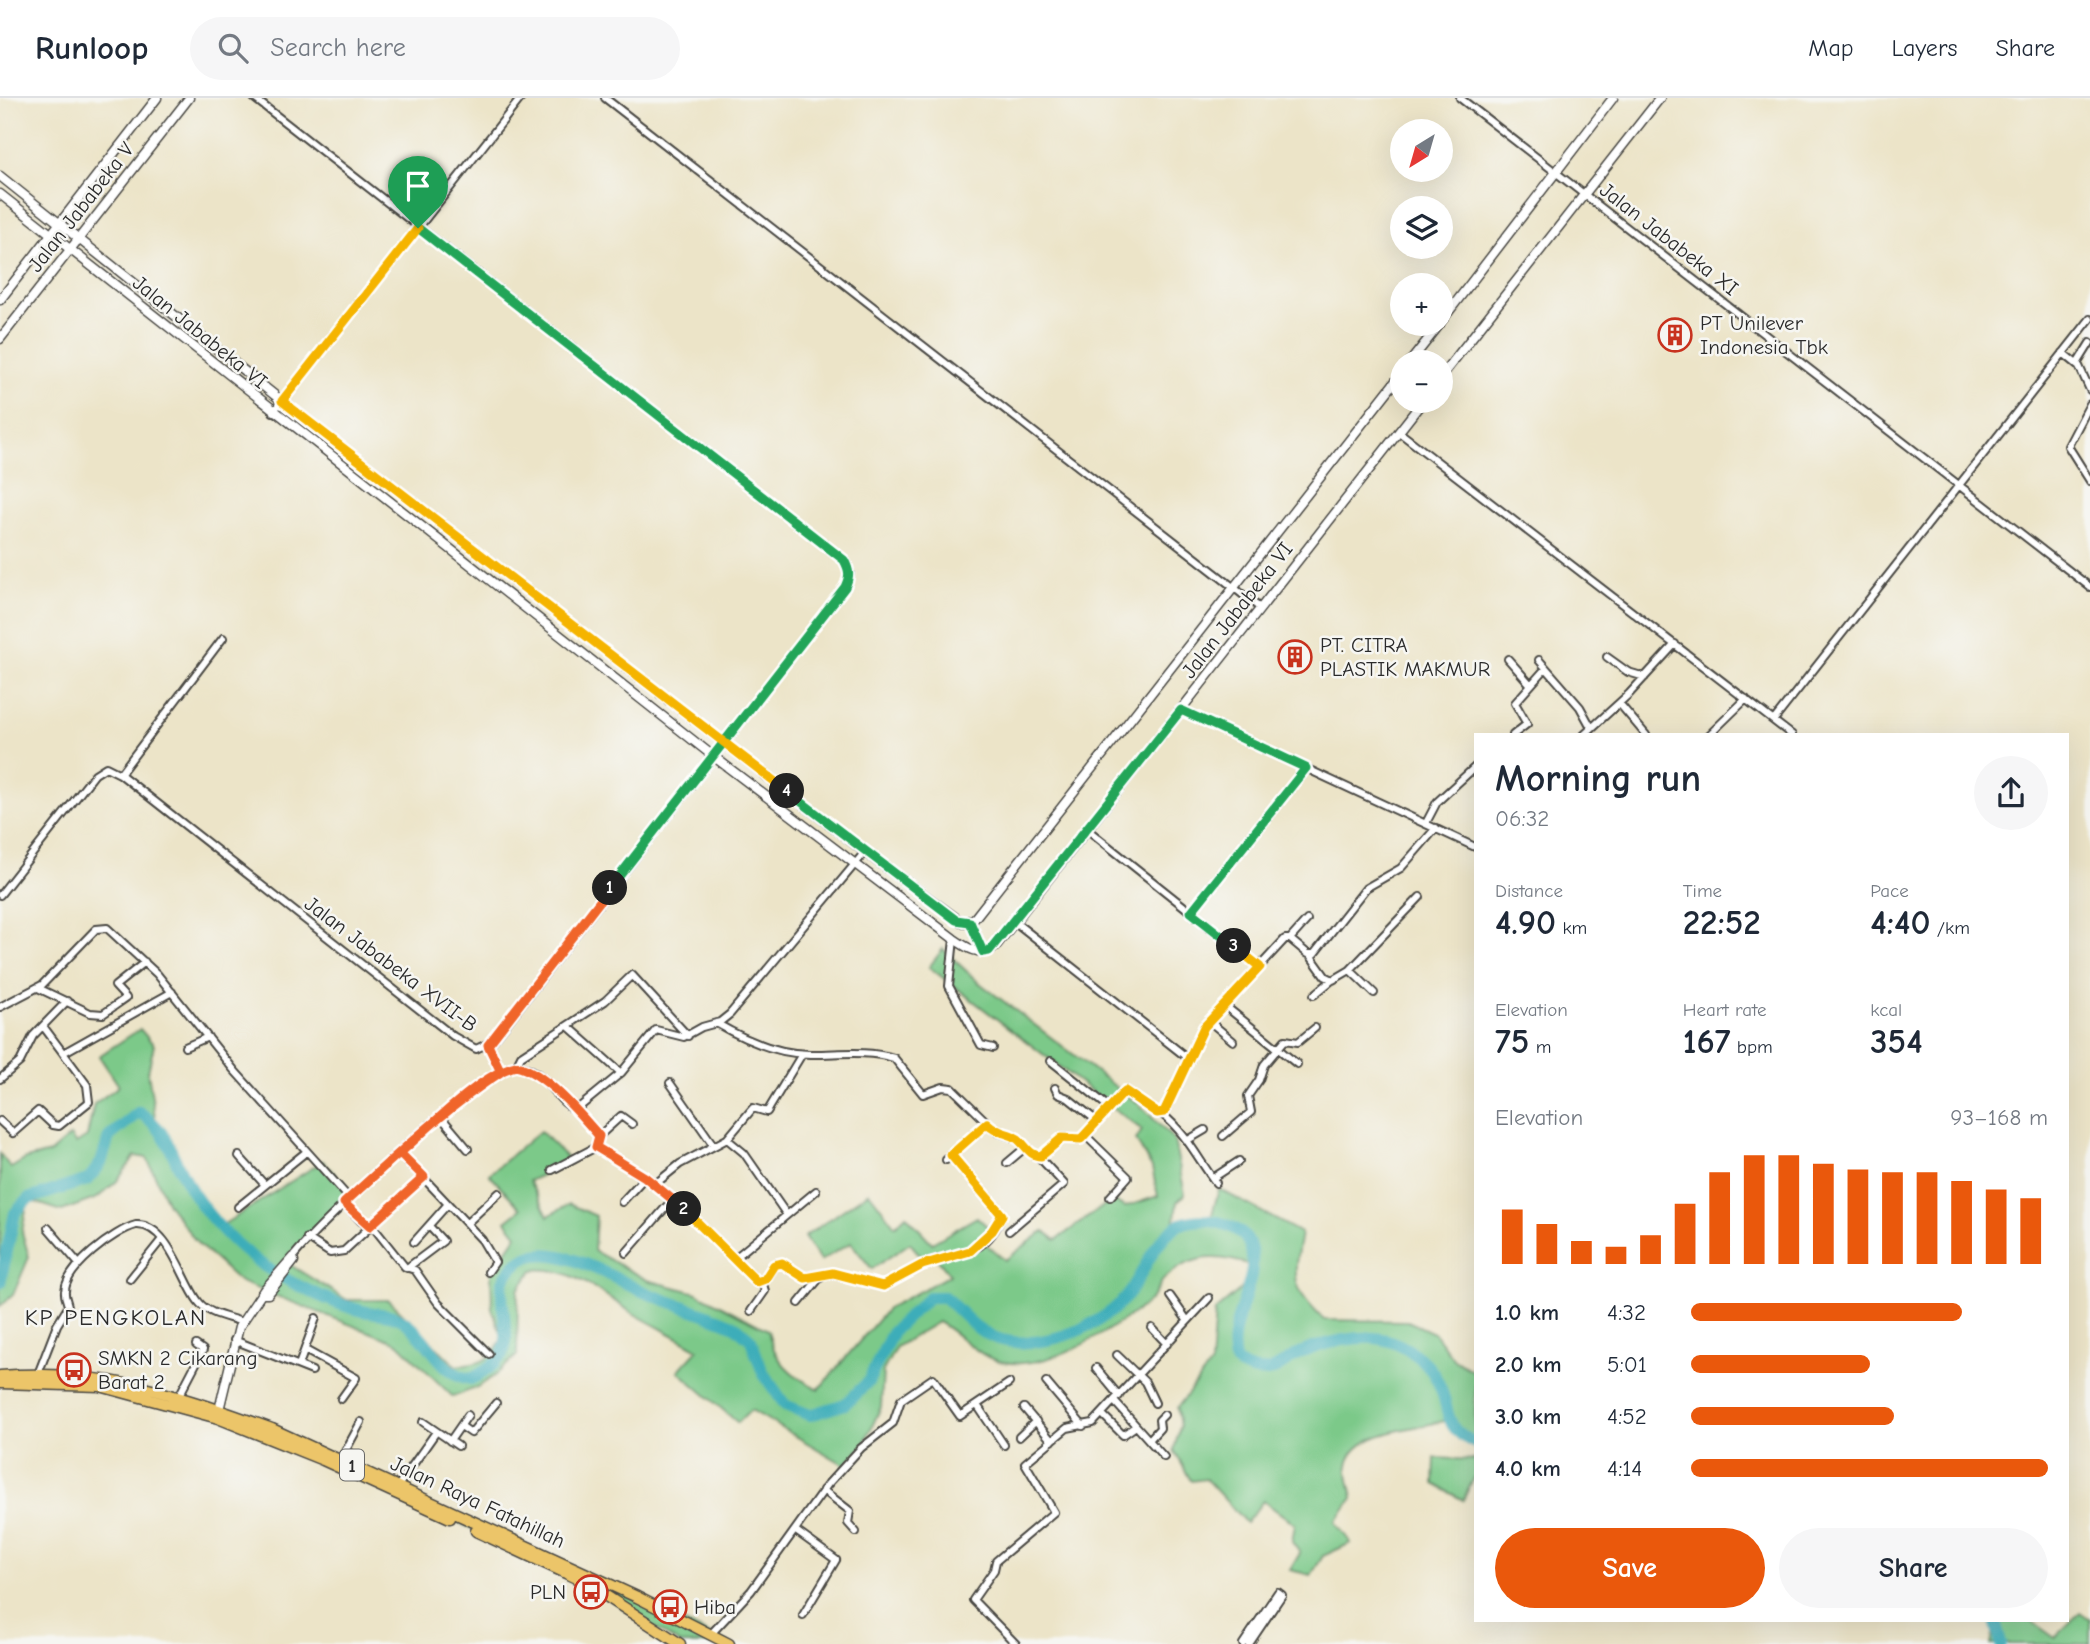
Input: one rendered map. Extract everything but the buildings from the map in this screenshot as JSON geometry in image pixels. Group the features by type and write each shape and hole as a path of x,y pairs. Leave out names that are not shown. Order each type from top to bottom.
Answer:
{"highway":[{"name":"Jalan Raya Fatahillah","path":"0,1376 38,1374 104,1377 219,1410 341,1459 398,1486 583,1581 680,1644"},
{"name":"Jalan Raya Fatahillah","path":"0,1383 100,1386 218,1419 302,1451 637,1597 729,1644"}],"street":[{"path":"0,300 157,98"},
{"name":"Jalan Jababeka V","path":"0,339 189,98"},
{"name":"Jalan Jababeka XVII-B","path":"120,774 453,1036 476,1049 488,1045 845,587 850,573 844,560 254,98"},
{"path":"273,413 522,98"},
{"path":"605,98 1257,606"},
{"name":"Jalan Jababeka XI","path":"1460,98 2090,587"},
{"path":"1453,306 1613,98"},
{"path":"1453,361 1581,192 1660,98"},
{"name":"Jalan Jababeka VI","path":"0,176 282,401 956,920 970,922 1390,388"},
{"name":"Jalan Jababeka VI","path":"0,194 273,413 713,756 954,939 969,949 983,952 992,950 1015,922 1181,710 1257,606 1414,413"},
{"path":"1774,720 2090,319"},
{"path":"1419,350 1430,336"},
{"path":"2077,363 2090,343"},
{"path":"2063,353 2077,363 2090,390"},
{"path":"2090,404 2068,446 2090,481"},
{"path":"1399,432 1790,733"},
{"path":"0,895 95,774 106,767 120,774 223,638"},
{"path":"1586,733 1619,704 1675,644"},
{"path":"1607,657 1628,672 1645,677"},
{"path":"1508,659 1531,685"},
{"path":"1539,660 1580,707 1591,727"},
{"path":"1516,733 1527,724 1515,703 1546,668"},
{"path":"1711,733 1746,699"},
{"path":"1619,704 1644,733"},
{"path":"1181,710 1474,847"},
{"path":"1426,823 1437,802 1474,767"},
{"path":"1191,912 1306,768"},
{"path":"1310,955 1336,929 1366,888 1401,869 1436,828"},
{"path":"1088,830 1260,967"},
{"path":"576,1110 621,1073 656,1030 688,1036 702,1027 716,1024 736,1008 865,852"},
{"path":"1314,995 1350,970 1420,897"},
{"path":"1162,1114 1209,1021 1307,920"},
{"path":"970,922 983,952"},
{"path":"1015,922 1190,1060"},
{"path":"0,1007 38,988 100,927 110,930 145,962 172,992 346,1201 407,1268 415,1270 438,1303 489,1354"},
{"path":"954,939 949,985 973,1035 981,1045 993,1048"},
{"path":"1290,939 1310,955 1331,981"},
{"path":"38,988 90,1013 108,1013 126,998 115,986 145,962"},
{"path":"1350,970 1374,993"},
{"path":"219,1410 234,1340 242,1322 307,1238 441,1117 501,1072 516,1066 521,1056 610,997 632,975 688,1036"},
{"path":"63,1053 172,992"},
{"path":"0,1079 20,1062 33,1036 66,1001"},
{"path":"1224,1005 1297,1064"},
{"path":"1209,1021 1233,1041"},
{"path":"716,1024 755,1042 802,1054 844,1051 894,1058 920,1092 927,1094 950,1087 1000,1134 1013,1136 1039,1157 1064,1184 1009,1231"},
{"path":"0,1121 13,1133 38,1111 52,1125 59,1126 87,1105 91,1098 89,1090 43,1026"},
{"path":"568,1026 621,1073"},
{"path":"1223,1136 1249,1115 1248,1096 1276,1048 1285,1040 1298,1042 1315,1028"},
{"path":"185,1047 208,1037"},
{"path":"488,1045 501,1072"},
{"path":"654,1185 680,1164 727,1139 751,1110 767,1112 802,1054"},
{"path":"1051,1061 1110,1107"},
{"path":"516,1066 535,1073 576,1110 599,1136"},
{"path":"670,1083 714,1146"},
{"path":"1055,1088 1058,1094 1068,1097 1097,1121"},
{"path":"1039,1157 1062,1138 1078,1140 1085,1135 1121,1093 1128,1092 1162,1114 1188,1140 1215,1181 1239,1161"},
{"path":"552,1170 596,1147 599,1136 621,1116 632,1124"},
{"path":"441,1117 468,1149"},
{"path":"762,1281 774,1265 782,1263 805,1278 840,1274 883,1286 922,1265 959,1256 981,1244 1002,1215 948,1157 987,1123"},
{"path":"1188,1140 1205,1130"},
{"path":"1085,1135 1128,1177 1110,1198"},
{"path":"727,1139 744,1153 787,1215"},
{"path":"596,1147 645,1177 735,1258 752,1279 762,1281"},
{"path":"1007,1163 1026,1147"},
{"path":"238,1207 306,1152"},
{"path":"400,1153 467,1223 495,1261 488,1272"},
{"path":"239,1156 265,1185"},
{"path":"307,1238 326,1251 338,1253 424,1177"},
{"path":"622,1202 645,1177"},
{"path":"735,1258 816,1191"},
{"path":"467,1223 499,1194"},
{"path":"626,1253 672,1199"},
{"path":"414,1242 447,1205"},
{"path":"38,1374 57,1325 68,1307 65,1289 79,1264 95,1249 136,1224 149,1227 162,1239 177,1261 198,1302 211,1312 242,1322"},
{"path":"407,1268 443,1241 429,1226"},
{"path":"48,1228 79,1264"},
{"path":"130,1279 162,1239"},
{"path":"799,1303 822,1275"},
{"path":"751,1311 765,1291 762,1281"},
{"path":"1170,1296 1187,1320"},
{"path":"1016,1644 975,1602 974,1597 994,1570 996,1561 1055,1512 1024,1465 1067,1428 1091,1424 1209,1298"},
{"path":"299,1365 316,1318"},
{"path":"1152,1328 1167,1344"},
{"path":"234,1340 312,1371"},
{"path":"178,1398 203,1350 196,1345"},
{"path":"305,1350 356,1377 341,1398"},
{"path":"1117,1355 1145,1382 1155,1403"},
{"path":"1096,1368 1136,1426 1164,1457"},
{"path":"710,1635 751,1591 823,1490 861,1448 893,1423 901,1400 931,1378 958,1415 1009,1383"},
{"path":"1046,1382 1083,1426"},
{"path":"461,1426 471,1433 496,1403"},
{"path":"977,1405 1004,1445"},
{"path":"1024,1408 1052,1441"},
{"path":"1102,1414 1123,1435 1136,1426"},
{"path":"450,1441 468,1415"},
{"path":"1149,1440 1160,1428 1159,1420 1164,1415"},
{"path":"1019,1437 1036,1421"},
{"path":"341,1459 361,1422"},
{"path":"423,1422 458,1446"},
{"path":"398,1486 436,1432"},
{"path":"823,1490 850,1511 848,1523 856,1532"},
{"path":"796,1531 836,1560 803,1615"},
{"path":"1243,1644 1278,1592 1282,1595 1249,1644"}],"green space":[{"path":"943,949 977,981 1141,1106 1174,1140 1185,1194 1177,1202 1174,1228 1192,1219 1210,1222 1219,1189 1301,1233 1296,1261 1297,1281 1305,1299 1324,1320 1408,1321 1434,1333 1454,1360 1474,1371 1474,1443 1458,1435 1448,1420 1390,1432 1363,1444 1353,1453 1348,1465 1353,1498 1335,1522 1351,1543 1323,1556 1311,1575 1290,1570 1300,1553 1292,1542 1295,1524 1263,1501 1246,1523 1206,1479 1191,1481 1174,1450 1180,1426 1177,1408 1211,1364 1215,1311 1249,1282 1253,1266 1218,1258 1185,1264 1164,1279 1149,1301 1112,1327 1051,1358 1009,1363 990,1358 938,1322 896,1347 883,1371 881,1407 863,1446 845,1465 751,1410 738,1423 678,1371 698,1349 631,1312 585,1282 560,1272 533,1270 518,1290 517,1355 488,1381 452,1396 398,1343 240,1282 198,1244 168,1204 147,1158 135,1156 117,1181 97,1198 62,1211 28,1200 22,1232 29,1257 13,1295 0,1306 0,1154 11,1168 26,1159 50,1153 70,1136 76,1144 87,1137 94,1104 119,1086 99,1056 140,1029 154,1045 148,1072 156,1123 171,1146 186,1181 221,1226 323,1161 351,1192 311,1231 287,1263 347,1300 389,1300 456,1366 484,1360 494,1352 503,1338 492,1309 491,1273 517,1235 506,1221 521,1209 489,1174 540,1131 571,1162 529,1181 548,1216 569,1204 596,1216 594,1251 647,1280 697,1293 768,1330 774,1350 785,1366 800,1379 819,1389 888,1308 950,1275 933,1254 924,1260 910,1243 872,1269 851,1243 820,1261 804,1237 869,1192 895,1226 906,1215 932,1243 977,1217 989,1228 982,1241 1005,1260 1044,1231 1056,1240 1112,1200 1125,1207 1158,1196 1152,1168 1136,1140 1142,1130 929,967"},
{"path":"1435,1458 1474,1460 1474,1478 1463,1500 1434,1484"},
{"path":"456,1514 729,1644 680,1644 572,1575 453,1520"},
{"path":"2080,1612 2090,1619 2090,1644 1991,1644 1996,1622 2032,1622 2055,1638"}],"waterway":[{"path":"0,1283 15,1213 28,1199 88,1180 101,1163 109,1137 139,1112 163,1135 180,1171 200,1203 247,1253 280,1276 323,1297 351,1308 402,1320 416,1331 451,1371 460,1376 471,1379 498,1360 506,1340 503,1282 515,1265 529,1257 545,1254 582,1263 649,1294 735,1326 751,1340 763,1373 785,1405 810,1415 845,1404 868,1382 893,1331 929,1297 944,1297 973,1324 993,1337 1027,1342 1064,1335 1099,1320 1114,1309 1131,1290 1159,1243 1174,1228 1182,1223 1204,1220 1236,1230 1249,1244 1251,1272 1235,1333 1233,1348 1236,1363 1251,1370 1267,1371 1300,1353 1332,1342 1356,1338 1390,1341 1411,1352 1430,1369 1442,1392 1452,1424 1464,1437 1474,1442"},
{"path":"1996,1622 2001,1644"}],"place":[{"name":"PT Unilever Indonesia Tbk","path":"1675,335"},
{"name":"PT. CITRA PLASTIK MAKMUR","path":"1295,657"},
{"name":"SMKN 2 Cikarang Barat 2","path":"74,1370"},
{"name":"PLN","path":"591,1592"},
{"name":"Hiba","path":"670,1607"}],"district":[{"name":"KP PENGKOLAN","path":"116,1317"}],"route":[{"path":"418,228 282,401 724,742 754,765 865,852 956,920 970,922 983,952 995,947 1181,710 1306,768 1191,912 1260,967 1204,1027 1164,1112 1157,1113 1125,1091 1081,1139 1062,1138 1039,1157 1013,1136 1000,1134 987,1123 951,1155 1002,1215 981,1244 970,1251 928,1262 883,1286 833,1273 805,1278 782,1263 774,1265 765,1279 757,1282 698,1220 645,1177 596,1147 599,1136 550,1085 530,1070 516,1066 501,1072 466,1096 454,1106 441,1117 400,1153 424,1177 370,1226 361,1221 344,1203 400,1153 454,1106 501,1072 488,1045 493,1041 713,756 724,742 845,587 850,573 844,560 418,228"}]}
